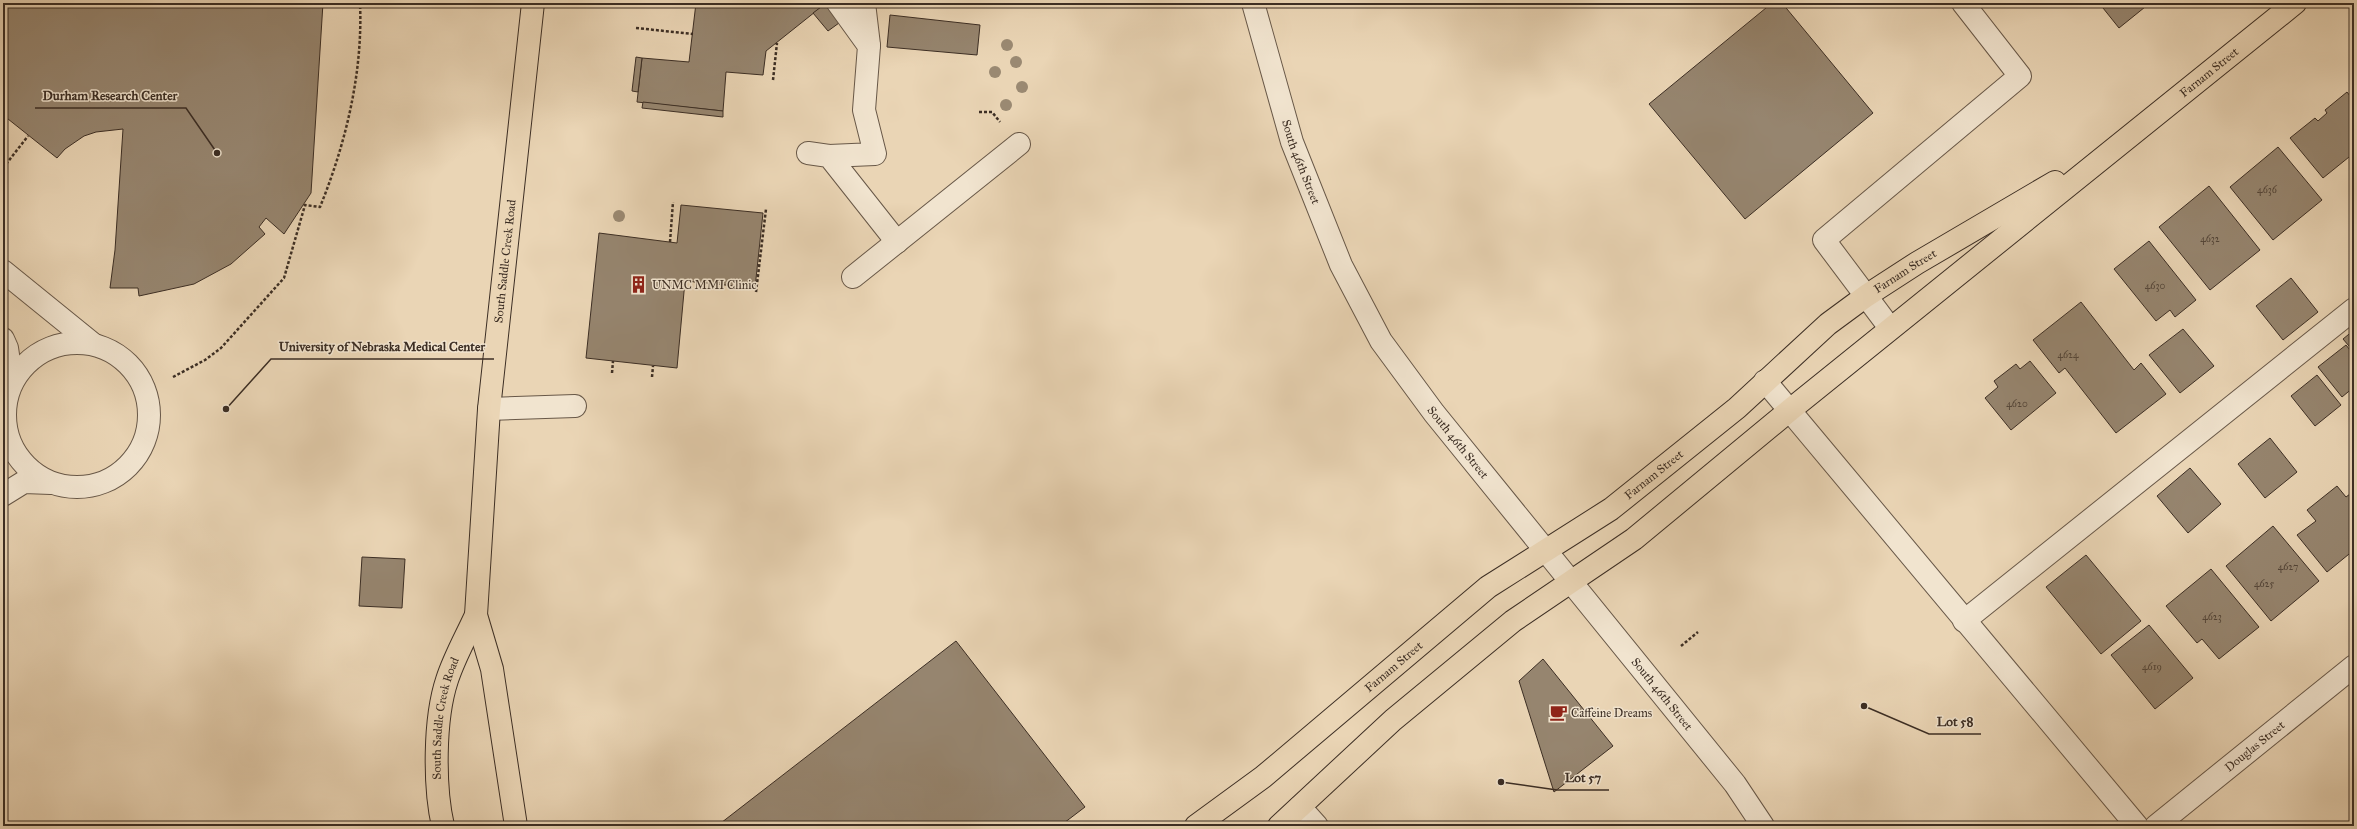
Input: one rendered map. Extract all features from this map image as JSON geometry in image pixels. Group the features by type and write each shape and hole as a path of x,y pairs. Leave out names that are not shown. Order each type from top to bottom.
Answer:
{"main road":[{"name":"South Saddle Creek Road","path":"516,826 492,669 476,616 489,409 533,3"},
{"name":"Farnam Street","path":"1279,826 1393,720 1513,621 1634,539 1890,328 2295,3"},
{"name":"Farnam Street","path":"1196,826 1263,777 1488,587 1611,509 1737,408 1828,324 1866,296 2123,141"},
{"name":"South Saddle Creek Road","path":"443,826 436,770 439,723 446,681 476,616"}],"street":[{"path":"838,3 869,46"},
{"path":"853,3 869,46"},
{"path":"864,3 869,46"},
{"path":"873,3 864,110 875,154 819,155 897,242"},
{"name":"South 46th Street","path":"1253,3 1292,142 1341,265 1378,334 1434,413 1735,784 1763,826"},
{"path":"1890,328 1824,240 2020,76 1963,3"},
{"path":"853,278 1019,144"},
{"path":"3,271 94,344 115,353 134,368 145,388 150,411 147,435 137,456 121,473 99,484 75,488 51,483 24,482 3,495"},
{"path":"1964,620 2354,309"},
{"path":"3,339 7,348 12,382"},
{"path":"51,483 30,471 15,452 6,429 4,408 12,382 27,362 46,348 70,342 94,344"},
{"path":"1765,381 2137,826"},
{"path":"489,409 576,406"},
{"name":"Douglas Street","path":"2156,826 2354,666"},
{"path":"1300,807 1317,826"}],"path":[{"path":"173,377 205,360 221,348 284,278 305,205 320,207 345,135 352,104 357,63 360,3"},
{"path":"636,28 693,34"},
{"path":"773,80 777,43"},
{"path":"979,112 992,112 995,116"},
{"path":"3,168 28,136"},
{"path":"670,242 673,202"},
{"path":"756,292 766,210"},
{"path":"612,373 613,361"},
{"path":"652,377 653,366"},
{"path":"1681,646 1698,632"}],"building":[{"path":"3,3 323,3 311,193 284,234 266,218 259,227 265,234 231,264 194,284 139,296 138,288 110,288 115,250 123,129 96,132 84,136 65,149 57,158 3,115"},
{"path":"696,3 825,4 766,51 763,75 726,72 723,111 637,102 642,58 689,62"},
{"path":"1772,3 1782,3 1873,113 1745,219 1649,104"},
{"path":"2099,3 2150,3 2119,28"},
{"path":"825,4 839,23 828,31 813,13"},
{"path":"890,15 980,25 977,55 887,47"},
{"path":"636,57 642,58 638,92 632,91"},
{"path":"2347,92 2354,101 2354,153 2323,178 2290,138 2315,118 2318,121 2327,113 2325,110"},
{"path":"643,102 723,111 723,117 642,108"},
{"path":"2278,147 2322,200 2273,240 2230,187"},
{"path":"2209,186 2260,250 2210,290 2159,227"},
{"name":"UNMC MMI Clinic","path":"681,205 763,213 755,288 685,281 677,368 586,358 599,233 677,243"},
{"path":"2149,241 2196,300 2175,317 2170,310 2156,321 2114,269"},
{"path":"2291,278 2318,312 2283,340 2256,306"},
{"path":"2081,302 2134,370 2141,363 2166,394 2116,433 2065,368 2059,373 2033,340"},
{"path":"2183,329 2214,366 2180,393 2149,355"},
{"path":"2354,330 2354,352 2343,339"},
{"path":"2346,345 2354,355 2354,387 2342,397 2318,367"},
{"path":"2030,361 2056,393 2011,430 1985,398 1998,387 1994,381 2016,364 2020,369"},
{"path":"2317,375 2341,405 2315,426 2291,396"},
{"path":"2270,438 2297,472 2265,498 2238,464"},
{"path":"2190,468 2221,504 2188,533 2157,496"},
{"path":"2337,486 2346,497 2354,491 2354,550 2327,572 2297,535 2316,521 2307,510"},
{"path":"2273,526 2319,581 2271,621 2226,566"},
{"path":"2086,555 2141,621 2101,654 2046,587"},
{"path":"362,557 405,559 402,608 359,606"},
{"path":"2211,569 2259,627 2219,659 2202,639 2197,643 2166,606"},
{"path":"2149,625 2193,678 2155,709 2111,655"},
{"path":"956,641 1085,807 1060,826 717,826"},
{"name":"Caffeine Dreams","path":"1543,659 1613,746 1554,792 1519,681"}],"place":[{"name":"Durham Research Center","path":"217,153"},
{"name":"UNMC MMI Clinic","path":"639,285"},
{"name":"University of Nebraska Medical Center","path":"226,409"},
{"name":"Lot 58","path":"1864,706"},
{"name":"Caffeine Dreams","path":"1558,713"},
{"name":"Lot 57","path":"1501,782"}]}
